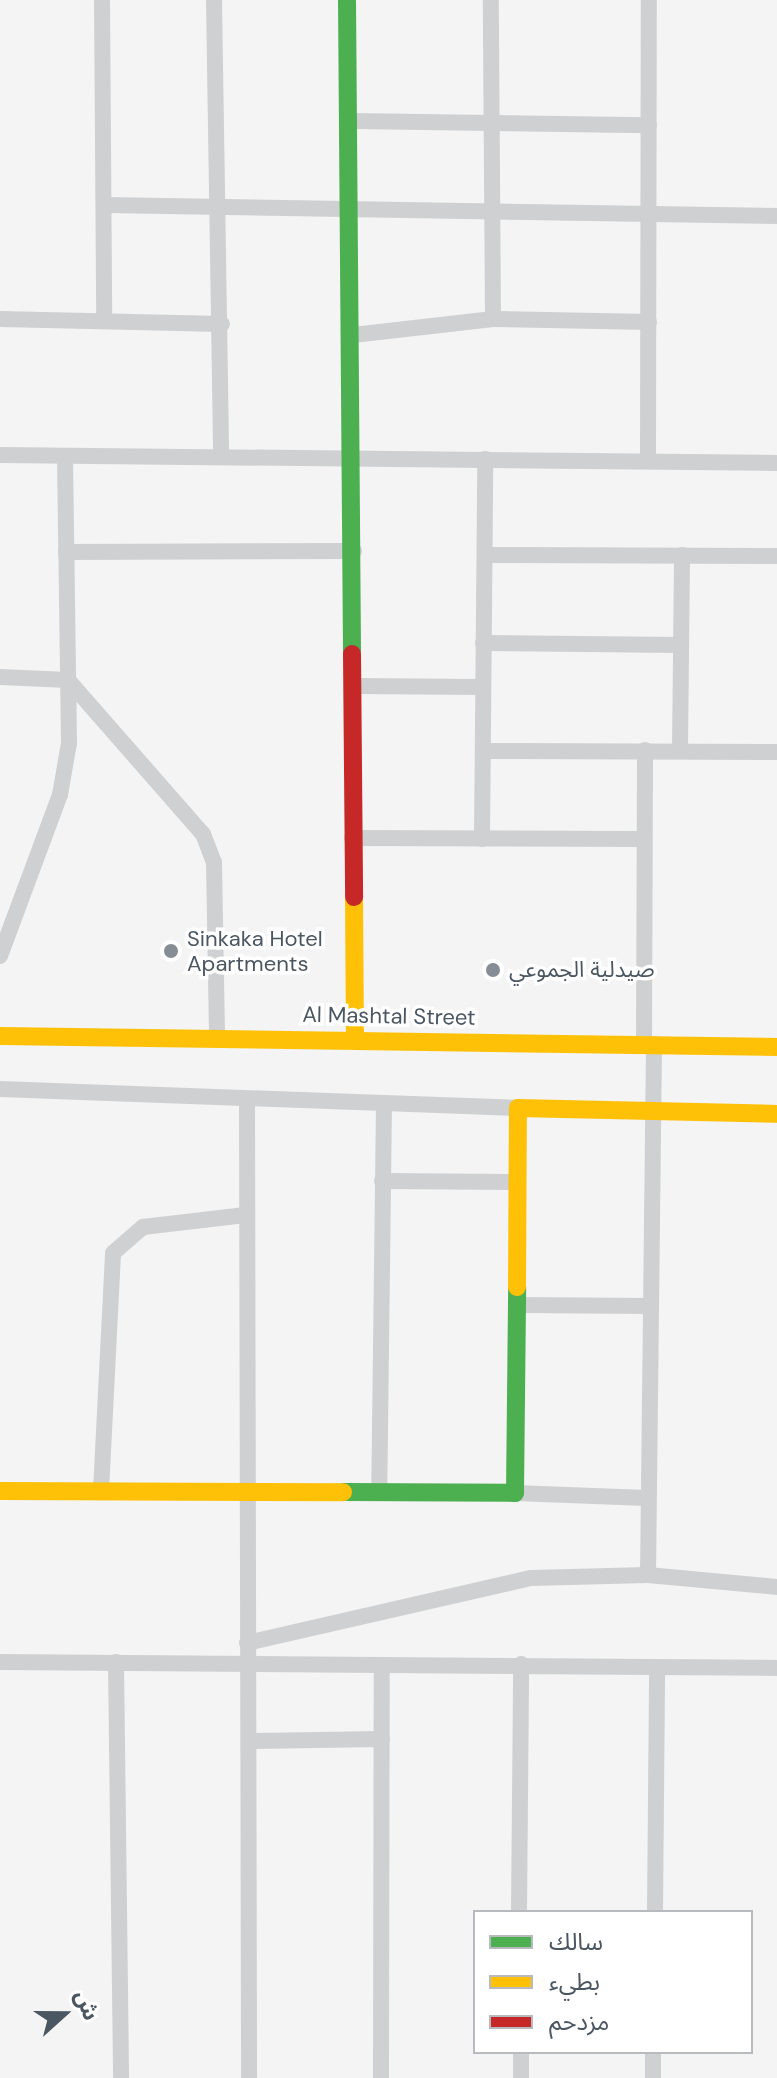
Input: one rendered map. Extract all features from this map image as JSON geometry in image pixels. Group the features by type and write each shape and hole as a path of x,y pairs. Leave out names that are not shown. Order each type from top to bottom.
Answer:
{"street":[{"path":"102,0 104,321"},
{"path":"214,0 222,207 221,457"},
{"path":"347,0 352,121 355,1039"},
{"path":"491,0 495,210 493,319"},
{"path":"648,461 649,0"},
{"path":"352,121 649,125"},
{"path":"104,205 777,216"},
{"path":"0,319 222,324"},
{"path":"353,335 493,319 649,322"},
{"path":"0,455 777,463"},
{"path":"0,956 5,917 60,795 69,743 65,457"},
{"path":"482,839 485,459"},
{"path":"66,552 354,551"},
{"path":"486,555 777,556"},
{"path":"680,750 682,555"},
{"path":"483,643 681,645"},
{"path":"0,677 68,680 209,845 217,1038"},
{"path":"353,686 483,687"},
{"path":"645,750 643,839 653,1112 648,1575"},
{"path":"484,751 777,752"},
{"path":"352,838 643,839"},
{"name":"Al Mashtal Street","path":"0,1036 777,1047"},
{"path":"0,1089 777,1114"},
{"path":"247,1099 245,1492 249,2078"},
{"path":"379,1492 384,1103"},
{"path":"515,1493 518,1108"},
{"path":"382,1181 518,1182"},
{"path":"101,1491 113,1253 143,1227 245,1215"},
{"path":"516,1305 649,1306"},
{"path":"0,1491 515,1493 647,1498"},
{"path":"247,1643 508,1581 648,1575 777,1587"},
{"path":"0,1662 777,1668"},
{"path":"116,1662 121,2078"},
{"path":"519,1910 521,1664"},
{"path":"381,2078 382,1665"},
{"path":"655,1910 657,1667"},
{"path":"249,1741 382,1739"},
{"path":"521,2054 521,2078"},
{"path":"653,2054 653,2078"}],"traffic: fast":[{"path":"347,0 352,654"},
{"path":"343,1492 515,1493 517,1287"}],"traffic: slow":[{"path":"354,897 355,1039"},
{"path":"0,1036 777,1047"},
{"path":"517,1287 518,1108 777,1114"},
{"path":"0,1491 343,1492"}],"traffic: jam":[{"path":"352,654 354,897"}],"place":[{"name":"Sinkaka Hotel Apartments","path":"171,951"},
{"name":"صيدلية الجموعي","path":"493,970"}]}
